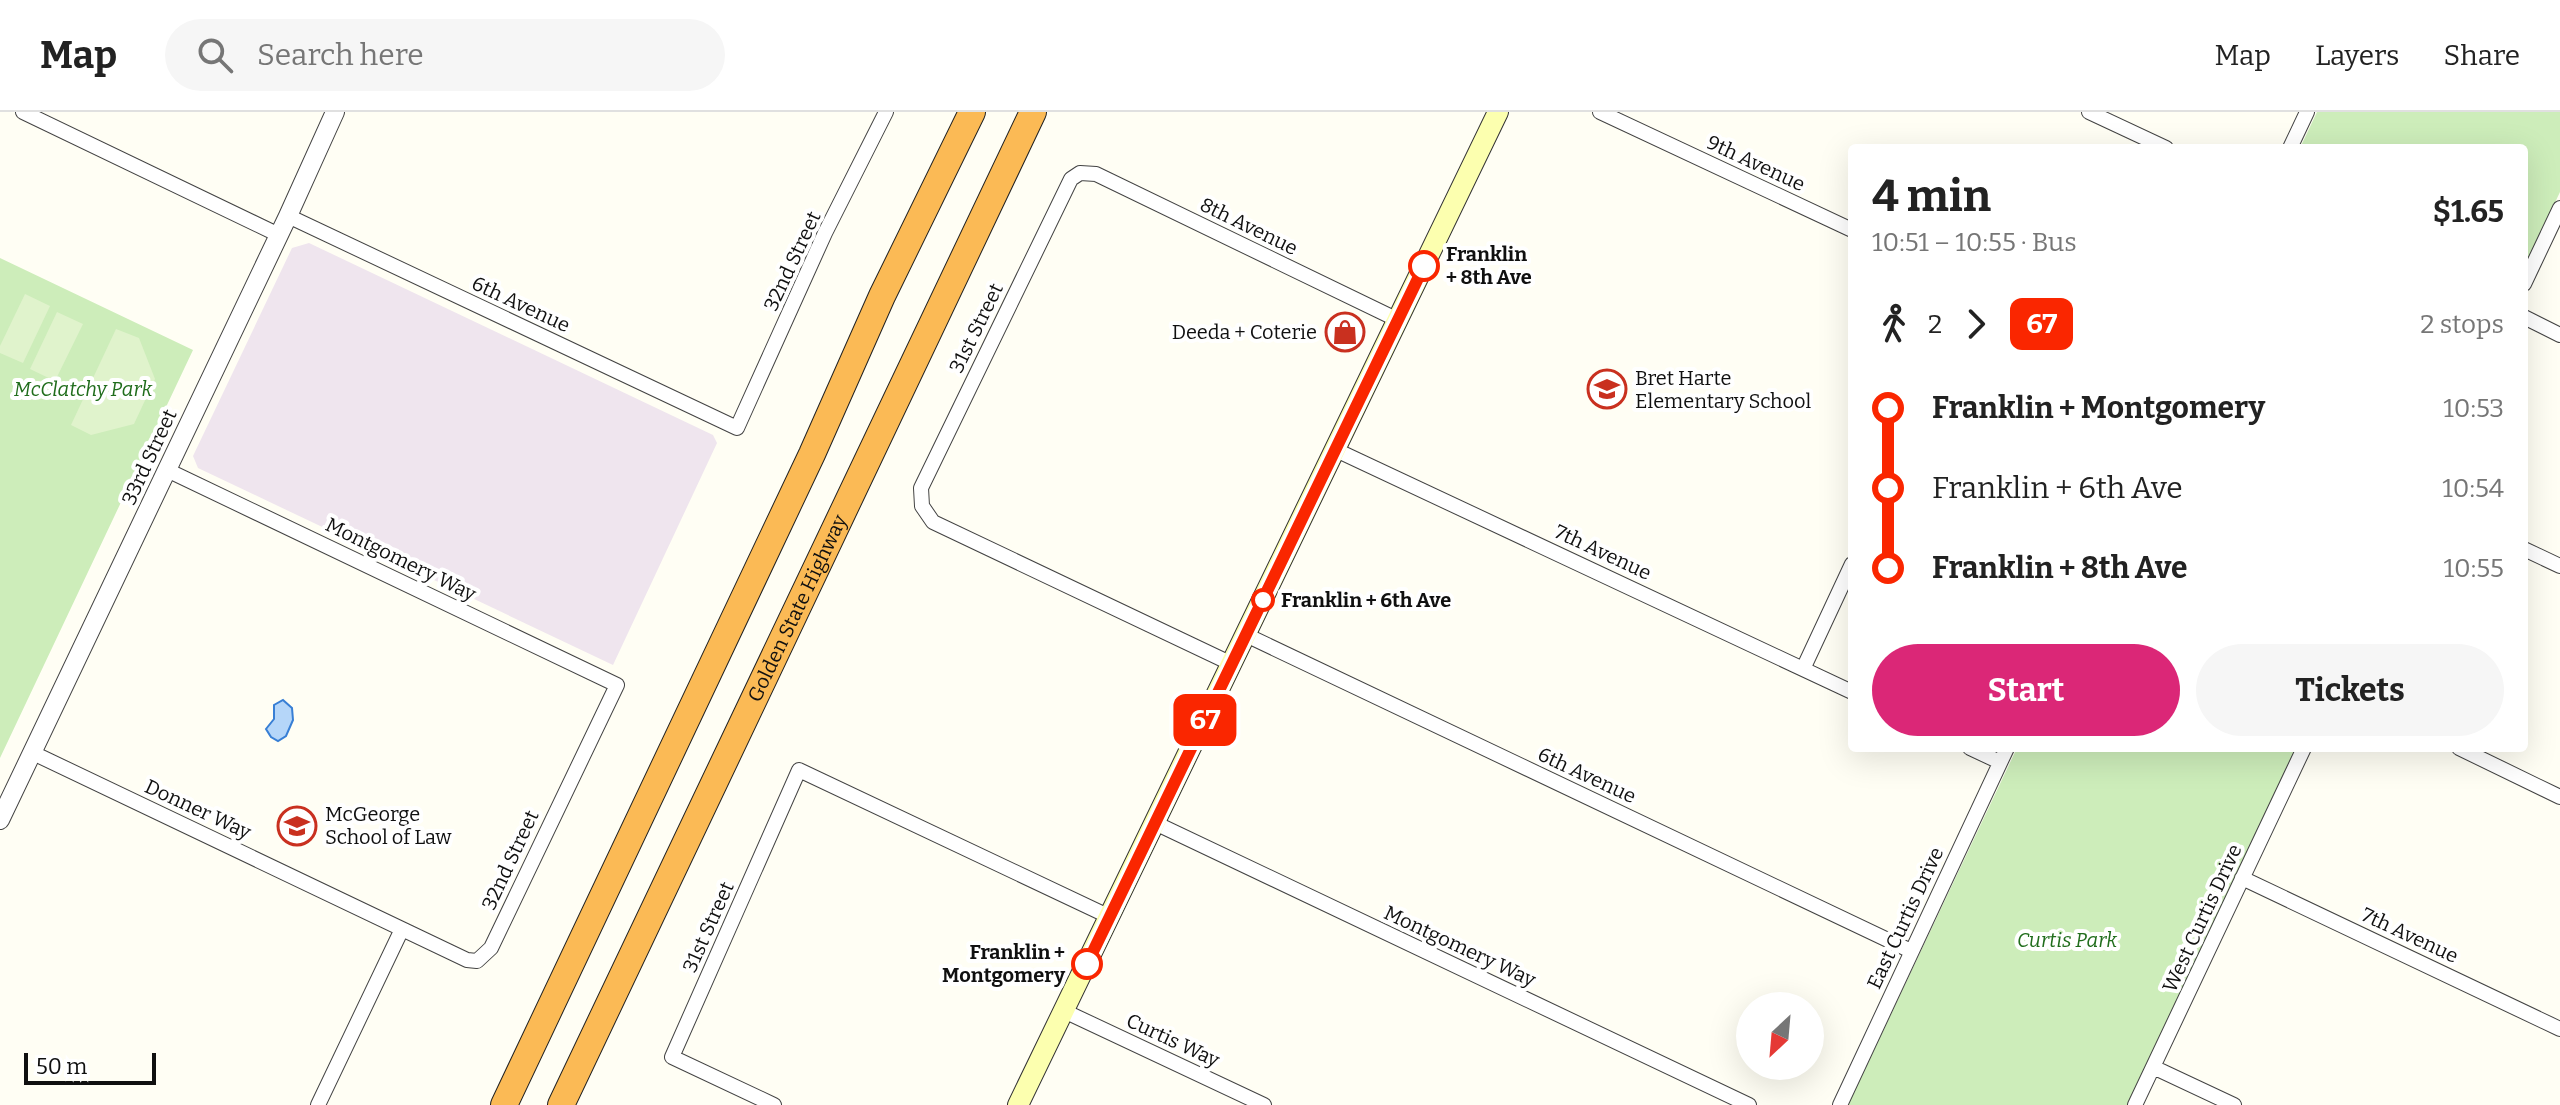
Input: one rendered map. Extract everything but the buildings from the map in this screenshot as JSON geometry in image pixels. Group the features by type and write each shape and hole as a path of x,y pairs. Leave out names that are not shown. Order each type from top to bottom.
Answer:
{"highway":[{"path":"504,1105 812,454 882,296 972,112"},
{"name":"Golden State Highway","path":"561,1105 1033,112"}],"main road":[{"path":"1018,1105 1498,112"}],"street":[{"path":"23,112 279,235"},
{"name":"33rd Street","path":"0,820 335,112"},
{"name":"32nd Street","path":"737,428 825,233 886,112"},
{"name":"9th Avenue","path":"1600,112 1848,228"},
{"path":"2089,112 2157,144"},
{"path":"2292,144 2307,112"},
{"name":"8th Avenue","path":"1080,173 1096,174 1398,320"},
{"name":"31st Street","path":"1080,173 1071,179 934,460 921,488 922,506 933,522 1232,664"},
{"path":"2528,276 2560,208"},
{"name":"6th Avenue","path":"288,216 737,428"},
{"path":"2528,319 2560,335"},
{"name":"7th Avenue","path":"1336,450 1848,690"},
{"name":"Montgomery Way","path":"167,470 617,685"},
{"path":"2528,551 2560,566"},
{"path":"1803,669 1848,573"},
{"name":"6th Avenue","path":"1246,635 1911,951"},
{"name":"32nd Street","path":"477,961 491,948 617,685"},
{"path":"1979,752 2000,762"},
{"name":"East Curtis Drive","path":"1840,1105 2005,752"},
{"name":"West Curtis Drive","path":"2135,1105 2302,752"},
{"path":"2467,752 2560,797"},
{"name":"Donner Way","path":"33,753 467,960 477,961"},
{"name":"31st Street","path":"774,1105 672,1057 799,770 1110,917"},
{"name":"Montgomery Way","path":"1155,823 1749,1105"},
{"name":"7th Avenue","path":"2242,878 2560,1029"},
{"path":"318,1105 402,929"},
{"name":"Curtis Way","path":"1064,1011 1264,1105"},
{"path":"2153,1067 2234,1105"}],"shaded area":[{"path":"309,243 713,435 717,443 613,665 198,468 193,456 292,248"}],"green space":[{"path":"2317,112 2560,112 2560,192 2528,260 2528,144 2302,144"},
{"name":"McClatchy Park","path":"0,258 193,350 0,758"},
{"path":"25,294 50,306 23,363 0,353 0,346"},
{"path":"57,312 83,324 55,381 30,369"},
{"path":"116,329 139,338 155,379 134,424 91,435 71,425"},
{"name":"Curtis Park","path":"2015,752 2296,752 2129,1105 1848,1105"}],"water":[{"path":"283,700 292,708 293,720 286,736 278,741 266,729 274,719 274,705"}],"bus line":[{"name":"67","path":"1087,964 1424,266"}],"place":[{"name":"Franklin + 8th Ave","path":"1424,266"},
{"name":"Deeda + Coterie","path":"1345,332"},
{"name":"Bret Harte Elementary School","path":"1607,389"},
{"name":"Franklin + 6th Ave","path":"1263,600"},
{"name":"McGeorge School of Law","path":"297,826"},
{"name":"Franklin + Montgomery","path":"1087,964"}]}
